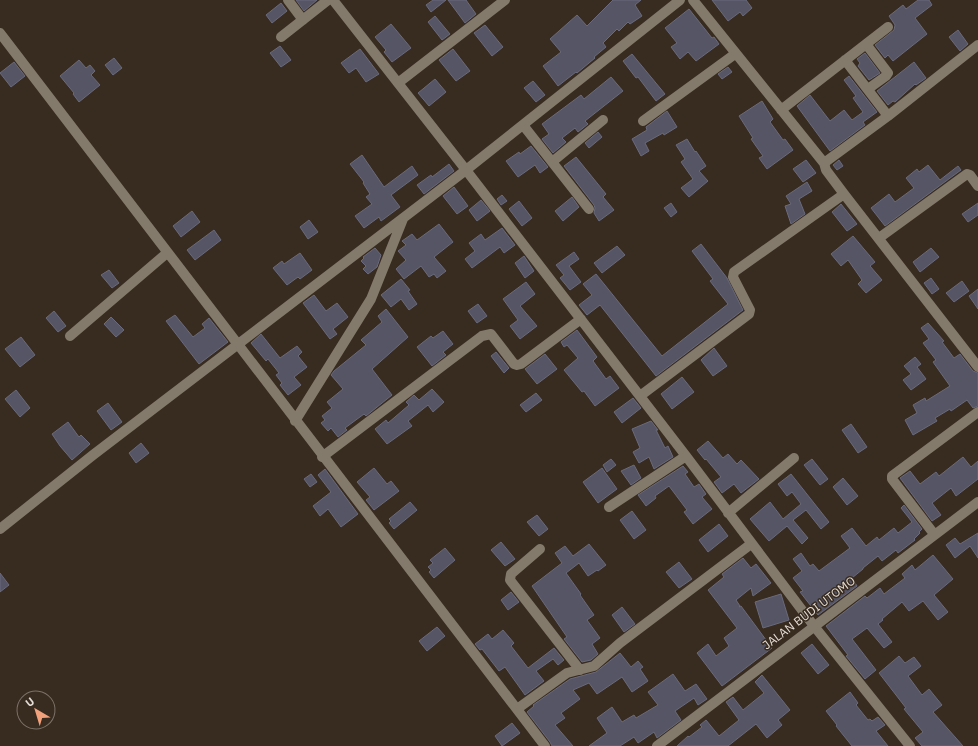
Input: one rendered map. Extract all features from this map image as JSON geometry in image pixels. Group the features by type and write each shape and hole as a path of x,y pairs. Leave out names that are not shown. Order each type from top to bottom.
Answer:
{"street":[{"path":"288,0 303,20"},
{"path":"281,38 328,0"},
{"path":"333,0 581,319 814,626 910,746"},
{"path":"398,83 505,0"},
{"path":"0,529 93,455 238,346 466,170 680,0"},
{"path":"693,0 824,163 826,170 844,194 978,366"},
{"path":"781,110 888,27"},
{"path":"0,33 322,457 545,746"},
{"path":"866,44 888,73 868,89"},
{"path":"824,163 888,116 978,45"},
{"path":"643,121 736,54"},
{"path":"845,60 888,116"},
{"path":"552,162 603,120"},
{"path":"523,125 589,210"},
{"path":"879,238 967,174 970,175 978,186"},
{"path":"640,396 749,314 750,310 733,277 734,272 844,194"},
{"path":"295,421 371,299 404,218"},
{"path":"70,336 168,253"},
{"path":"322,457 482,336 491,334 514,364 517,365 522,364 581,319"},
{"path":"934,534 892,479 892,476 978,412"},
{"path":"609,507 686,456"},
{"path":"728,513 794,458"},
{"name":"JALAN BUDI UTOMO","path":"657,746 978,502"},
{"path":"517,709 567,673 594,666 620,643 751,544"},
{"path":"540,549 511,574 510,580 580,670"}],"building":[{"path":"296,0 317,0 304,11"},
{"path":"433,0 446,0 431,12 426,5"},
{"path":"448,0 466,0 476,14 465,23"},
{"path":"613,0 641,0 635,5 642,16 630,24 628,22 619,31 617,29 603,43 606,47 594,57 595,58 558,86 543,66 561,52 550,39 577,15 587,26"},
{"path":"712,0 746,0 752,8 743,16 740,12 728,21"},
{"path":"918,0 929,0 932,5 915,18 927,34 893,61 888,55 885,58 875,45 894,30 895,25 889,16 903,5 906,9"},
{"path":"281,3 287,11 272,23 266,15"},
{"path":"689,9 712,38 714,37 719,44 696,61 688,52 680,59 671,47 677,43 665,28"},
{"path":"435,16 450,34 442,40 428,22"},
{"path":"391,24 411,48 392,62 384,52 386,50 375,37"},
{"path":"485,25 503,47 492,56 474,33"},
{"path":"958,30 968,44 960,51 949,37"},
{"path":"280,46 291,60 281,67 270,53"},
{"path":"360,49 379,74 366,82 356,68 349,73 341,63"},
{"path":"453,49 470,71 456,81 439,60"},
{"path":"865,53 880,73 869,80 858,66 860,63 857,59"},
{"path":"632,54 665,94 656,101 638,77 636,78 623,61"},
{"path":"114,58 122,68 113,75 105,65"},
{"path":"79,60 86,68 90,65 95,71 91,75 100,85 79,102 73,94 74,93 60,76"},
{"path":"14,62 25,76 11,87 0,73"},
{"path":"914,62 926,78 916,85 915,84 895,102 893,101 888,105 877,91"},
{"path":"728,67 732,72 722,79 718,74"},
{"path":"849,76 877,112 863,122 865,125 830,151 797,106 810,95 830,121 844,110 852,120 863,112 853,98 856,96 844,80"},
{"path":"611,77 623,91 585,121 588,124 578,132 575,128 562,138 566,142 553,153 542,139 549,134 542,124 581,95 584,99"},
{"path":"435,79 446,92 429,106 418,93"},
{"path":"533,81 545,95 536,102 524,88"},
{"path":"762,101 773,119 770,122 783,140 785,139 793,150 767,169 759,158 763,156 751,139 753,138 739,116"},
{"path":"667,111 677,127 664,135 663,133 645,143 649,151 641,156 632,139 647,130 646,127"},
{"path":"598,132 602,137 589,148 585,143"},
{"path":"687,139 706,166 699,171 708,181 689,197 681,188 693,179 681,162 685,159 676,145"},
{"path":"531,146 548,167 540,173 535,165 518,177 506,161 519,152 520,154"},
{"path":"362,155 384,187 412,166 418,175 391,195 400,207 381,221 379,217 364,228 355,216 372,204 366,197 370,194 363,183 364,182 350,164"},
{"path":"576,157 606,194 603,197 614,210 599,221 594,213 594,205 564,166"},
{"path":"806,160 816,173 803,182 793,169"},
{"path":"839,160 843,166 837,170 833,165"},
{"path":"449,164 454,171 424,194 417,185 431,175 432,177"},
{"path":"928,165 940,180 958,166 961,170 885,226 871,208 889,194 895,202 914,188 906,178 917,169 919,172"},
{"path":"807,182 812,191 799,199 805,214 791,224 785,206 791,204 786,196"},
{"path":"454,187 468,206 457,214 443,196"},
{"path":"502,195 507,201 501,205 497,199"},
{"path":"572,197 579,207 563,221 555,211"},
{"path":"481,200 490,211 477,221 469,210"},
{"path":"519,201 532,218 522,226 509,209"},
{"path":"671,203 677,212 671,217 664,208"},
{"path":"978,203 978,215 968,222 962,214"},
{"path":"841,204 857,224 847,231 832,212"},
{"path":"192,211 200,222 181,237 173,226"},
{"path":"309,220 318,232 308,239 300,227"},
{"path":"439,224 453,242 434,257 446,271 437,278 434,274 429,277 421,266 404,279 396,269 406,260 398,251 406,245 402,241 412,234 417,240"},
{"path":"502,228 515,245 504,253 500,247 472,268 465,259 475,251 469,243 481,234 485,240"},
{"path":"214,230 221,240 195,260 187,250"},
{"path":"853,236 875,262 870,266 882,280 866,293 858,284 862,280 848,260 841,266 831,254"},
{"path":"701,244 727,278 743,310 656,376 600,305 587,315 579,305 592,295 583,284 596,274 662,356 728,304 710,281 713,279 692,251"},
{"path":"617,246 625,255 602,273 594,263"},
{"path":"375,248 381,255 377,267 368,274 363,269 366,266 361,261 364,258 363,257"},
{"path":"931,248 939,257 920,272 913,262"},
{"path":"574,252 579,259 569,266 581,282 570,290 560,278 564,275 556,265"},
{"path":"300,253 312,270 300,279 298,277 287,285 273,268 282,261 284,264"},
{"path":"524,256 534,271 525,278 515,263"},
{"path":"109,270 119,283 112,288 101,275"},
{"path":"931,278 939,289 932,294 924,283"},
{"path":"401,279 410,290 408,291 417,304 409,310 401,299 391,307 381,295"},
{"path":"962,281 969,291 954,302 946,293"},
{"path":"526,282 535,294 520,306 537,326 520,339 510,326 518,320 503,299"},
{"path":"978,289 978,309 969,296"},
{"path":"314,295 326,311 337,303 348,317 333,329 337,334 330,339 303,303"},
{"path":"478,304 487,316 477,323 468,311"},
{"path":"386,309 408,337 372,369 392,395 366,416 364,414 345,428 347,430 338,437 331,428 328,431 321,423 325,420 322,416 332,408 327,402 343,389 331,375 366,345 361,340 382,322 378,316"},
{"path":"54,311 66,326 58,332 46,318"},
{"path":"175,315 193,337 205,328 202,324 209,318 228,342 199,364 166,321"},
{"path":"111,317 124,330 116,337 104,324"},
{"path":"928,323 944,341 942,342 954,358 960,354 973,371 978,373 978,406 973,408 967,400 951,411 950,409 935,418 937,421 913,435 905,420 917,413 913,405 925,398 926,401 950,386 933,362 936,360 923,343 929,339 921,328"},
{"path":"577,330 597,357 593,361 606,379 610,376 619,388 595,406 584,391 582,392 564,370 578,358 567,345 564,347 561,342"},
{"path":"443,331 453,344 443,352 446,355 432,366 417,347 431,336 433,338"},
{"path":"261,334 280,358 297,346 302,352 298,356 307,367 294,377 301,385 288,395 280,385 282,383 276,375 279,373 268,359 266,361 251,343"},
{"path":"21,337 35,355 20,367 5,349"},
{"path":"714,348 727,366 713,376 701,360"},
{"path":"496,352 509,368 504,373 491,356"},
{"path":"545,354 557,369 537,384 525,369"},
{"path":"915,357 921,364 917,367 926,379 911,390 903,380 911,374 904,366"},
{"path":"682,377 694,392 672,409 661,394"},
{"path":"432,389 444,402 433,412 428,405 408,421 412,426 387,444 375,429 386,420 388,423 409,405 406,402 414,395 419,400"},
{"path":"16,390 30,408 20,417 5,399"},
{"path":"536,393 542,400 526,412 520,405"},
{"path":"633,398 641,408 622,423 614,412"},
{"path":"108,403 122,422 111,430 97,411"},
{"path":"651,421 658,430 656,430 665,448 668,446 673,457 654,469 649,457 639,463 633,452 640,448 632,429"},
{"path":"68,422 79,437 81,435 90,444 72,460 52,434"},
{"path":"851,424 867,447 858,453 842,430"},
{"path":"708,441 723,458 728,454 737,464 741,460 759,479 741,493 734,484 722,493 714,482 721,477 697,450"},
{"path":"141,443 149,453 136,463 129,453"},
{"path":"963,457 971,467 978,461 978,479 956,496 951,488 932,503 941,515 932,521 900,478 910,471 920,484 936,472 939,476"},
{"path":"611,459 616,465 607,472 603,465"},
{"path":"812,459 828,479 820,485 804,465"},
{"path":"634,465 641,478 631,485 621,471"},
{"path":"683,466 688,472 685,474 694,487 699,484 706,494 702,497 712,509 693,524 684,512 687,510 669,486 655,496 656,498 646,506 638,495"},
{"path":"374,468 387,484 391,481 399,491 374,510 366,500 370,497 357,482"},
{"path":"602,468 617,489 598,503 583,482"},
{"path":"325,469 358,514 341,527 328,509 320,516 313,506 331,492 318,475"},
{"path":"311,474 317,482 310,487 304,479"},
{"path":"791,474 829,522 821,529 806,510 793,520 808,538 802,544 787,526 769,541 750,519 770,502 783,519 801,504 792,492 787,496 778,484"},
{"path":"843,478 858,496 847,505 833,487"},
{"path":"410,502 417,510 394,529 389,523 391,521 389,519"},
{"path":"904,505 922,529 914,539 915,540 898,553 896,550 882,561 878,556 852,578 857,586 818,615 800,592 803,591 793,578 802,571 793,559 801,553 810,566 813,564 819,571 850,548 841,536 852,528 866,546 877,537 879,540 894,528 898,533 912,522 901,508"},
{"path":"632,511 646,530 634,539 620,520"},
{"path":"537,515 548,529 539,536 527,522"},
{"path":"719,524 728,536 708,552 699,540"},
{"path":"978,533 978,558 970,546 955,558 946,545 955,538 960,544"},
{"path":"501,542 515,559 505,566 491,550"},
{"path":"589,544 606,565 588,576 579,563 566,573 594,615 587,620 600,638 592,644 598,654 591,660 582,662 564,639 567,637 532,586 562,563 555,553 565,546 573,556"},
{"path":"445,548 455,560 434,578 429,572 431,570 428,567 433,563 430,560"},
{"path":"933,555 953,579 934,595 948,612 938,620 923,601 909,611 902,602 878,624 892,642 884,648 867,628 852,639 876,670 865,679 846,656 848,655 826,626 865,596 867,598 880,588 884,594 905,578 902,574 912,565 915,570"},
{"path":"743,558 751,568 756,564 771,583 753,596 751,588 736,600 740,606 739,607 741,606 772,648 722,686 697,653 708,644 716,656 729,646 724,638 737,628 708,590 724,577 722,574"},
{"path":"679,562 692,579 679,588 666,572"},
{"path":"0,573 9,585 0,592"},
{"path":"511,592 519,602 508,610 501,600"},
{"path":"781,594 789,620 763,628 755,602"},
{"path":"622,607 635,624 624,632 612,615"},
{"path":"437,627 445,636 427,651 419,641"},
{"path":"503,630 514,643 511,646 528,668 554,648 564,660 558,665 553,659 536,671 544,681 525,695 505,667 499,671 482,649 480,650 475,644 488,634 492,639"},
{"path":"812,644 829,665 818,674 801,653"},
{"path":"620,653 631,667 638,661 643,667 640,669 648,681 632,692 622,677 597,694 589,683 573,690 580,699 561,713 565,718 555,725 573,746 552,746 527,712 534,706 533,705 570,679 596,672"},
{"path":"899,656 905,663 914,657 921,666 908,676 922,695 929,689 942,705 933,712 963,746 922,746 915,738 923,732 904,709 906,708 879,673"},
{"path":"673,674 685,691 696,684 707,699 698,705 694,698 675,711 681,720 657,738 654,732 638,743 634,737 620,746 589,746 607,733 597,718 612,707 622,722 634,715 636,718 658,705 648,692"},
{"path":"762,675 790,710 778,720 782,725 767,738 756,724 728,746 677,746 688,736 689,737 702,727 700,725 706,720 719,736 739,720 726,702 733,697 743,710 764,693 755,682"},
{"path":"850,692 858,703 856,705 868,720 870,719 872,721 878,717 885,725 876,731 888,746 852,746 836,726 837,725 826,711"},
{"path":"512,723 520,733 502,746 495,736"}]}
